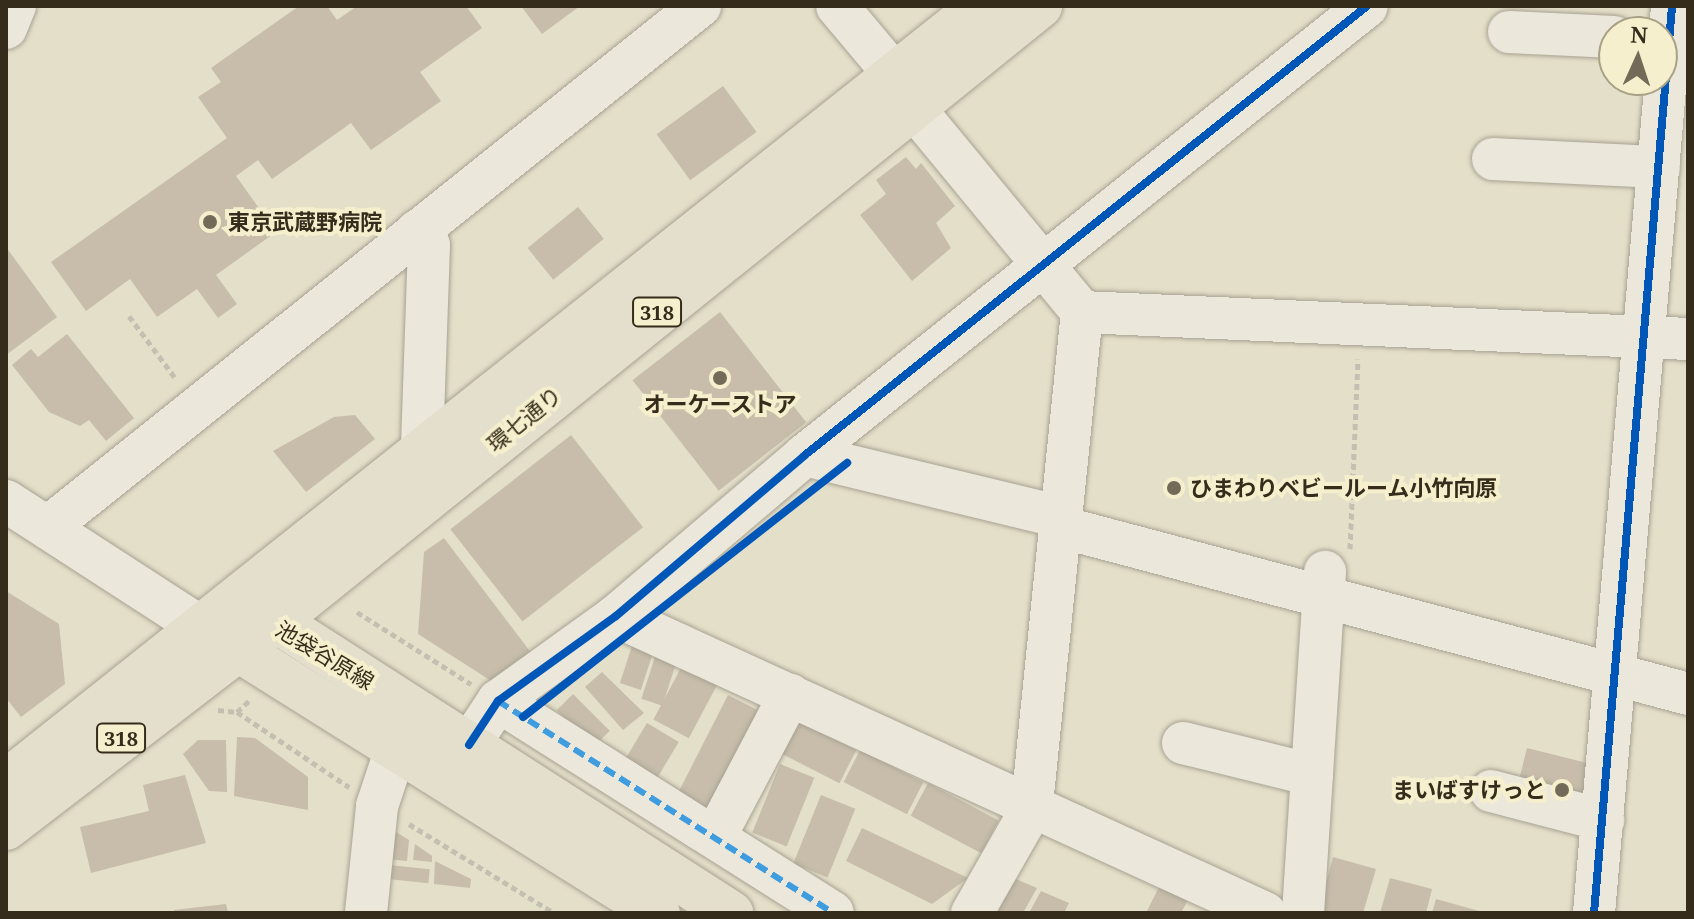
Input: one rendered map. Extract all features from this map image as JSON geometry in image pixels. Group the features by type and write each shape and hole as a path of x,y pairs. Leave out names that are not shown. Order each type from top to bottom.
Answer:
{"main road":[{"name":"環七通り","path":"276,621 904,90 981,6"},
{"name":"環七通り","path":"6,828 219,638 422,446 904,90 1040,6"},
{"name":"池袋谷原線","path":"219,638 276,621 731,913"},
{"name":"環七通り","path":"6,782 219,638"},
{"name":"池袋谷原線","path":"219,638 397,746 658,913"},
{"path":"380,688 402,731 397,746"}],"street":[{"path":"6,28 15,6"},
{"path":"48,527 700,6"},
{"path":"837,6 1082,312 1032,808 972,913"},
{"path":"469,745 498,701 616,616 805,455 1367,6"},
{"path":"1509,32 1598,36"},
{"path":"1594,913 1645,337 1669,150 1669,96"},
{"path":"1493,159 1669,150"},
{"path":"417,231 429,245 422,446"},
{"path":"1082,312 1688,339"},
{"path":"805,455 1333,582 1616,661 1688,694"},
{"path":"6,501 219,638"},
{"path":"1303,913 1312,775 1333,582"},
{"path":"616,616 1265,913"},
{"path":"1616,661 1688,668"},
{"path":"715,837 790,695"},
{"path":"498,701 833,913"},
{"path":"1183,743 1312,775"},
{"path":"366,913 377,806 397,746"},
{"path":"1491,791 1603,820"}],"path":[{"path":"129,316 184,391"},
{"path":"1333,582 1359,325"},
{"path":"357,612 498,701"}],"building":[{"path":"299,6 327,6 337,20 357,6 466,6 482,28 420,72 441,101 371,150 351,123 272,179 258,160 236,176 276,232 216,275 237,304 218,318 197,289 157,317 130,279 86,311 51,262 227,138 198,97 221,82 211,68"},
{"path":"521,6 580,6 542,34"},
{"path":"723,86 757,132 690,180 657,134"},
{"path":"906,157 916,169 921,163 955,206 936,223 951,248 912,281 860,215 886,194 876,180"},
{"path":"578,207 604,239 553,280 527,248"},
{"path":"6,247 57,317 6,355"},
{"path":"720,312 806,422 719,491 633,380"},
{"path":"67,334 134,418 106,441 89,420 80,426 49,412 12,365 31,349 38,357"},
{"path":"355,415 375,439 306,492 273,451 334,417"},
{"path":"571,435 643,527 522,621 450,529"},
{"path":"444,538 532,654 496,684 418,634 424,552"},
{"path":"6,591 59,624 65,684 21,717 6,698"},
{"path":"632,646 653,653 641,690 620,683"},
{"path":"655,657 676,664 662,706 641,699"},
{"path":"684,662 719,681 689,738 653,719"},
{"path":"602,672 644,713 623,730 585,687"},
{"path":"573,694 610,731 594,747 557,710"},
{"path":"728,695 761,712 711,811 678,794"},
{"path":"793,718 856,750 839,783 776,751"},
{"path":"647,723 679,742 654,783 622,764"},
{"path":"237,737 255,738 308,777 308,810 234,796"},
{"path":"198,740 226,740 227,792 209,791 183,754"},
{"path":"1527,748 1597,765 1588,802 1518,785"},
{"path":"860,750 923,782 907,814 844,782"},
{"path":"780,764 814,778 787,846 752,833"},
{"path":"185,775 206,843 91,873 80,827 149,811 143,785"},
{"path":"928,783 999,821 981,853 911,816"},
{"path":"821,795 855,809 828,877 793,864"},
{"path":"862,828 968,878 932,904 846,861"},
{"path":"391,829 409,840 407,861 387,859"},
{"path":"415,844 432,856 432,862 413,860"},
{"path":"1333,857 1376,869 1363,913 1318,913"},
{"path":"435,861 471,879 470,888 434,884"},
{"path":"389,865 430,869 428,883 388,879"},
{"path":"1009,876 1037,888 1023,913 989,913"},
{"path":"1390,878 1432,889 1426,913 1380,913"},
{"path":"1160,885 1188,900 1181,913 1146,913"},
{"path":"1041,891 1069,903 1064,913 1029,913"},
{"path":"1436,899 1483,912 1483,913 1432,913"},
{"path":"226,904 228,913 175,913 174,910"}],"marked path":[{"path":"498,701 833,913"}],"cycle path":[{"path":"469,745 498,701 616,616 805,455 1367,6"},
{"path":"1594,913 1672,6"},
{"path":"523,717 847,463"}],"place":[{"name":"東京武蔵野病院","path":"210,222"},
{"name":"オーケーストア","path":"720,378"},
{"name":"ひまわりベビールーム小竹向原","path":"1174,488"},
{"name":"まいばすけっと","path":"1562,790"}]}
